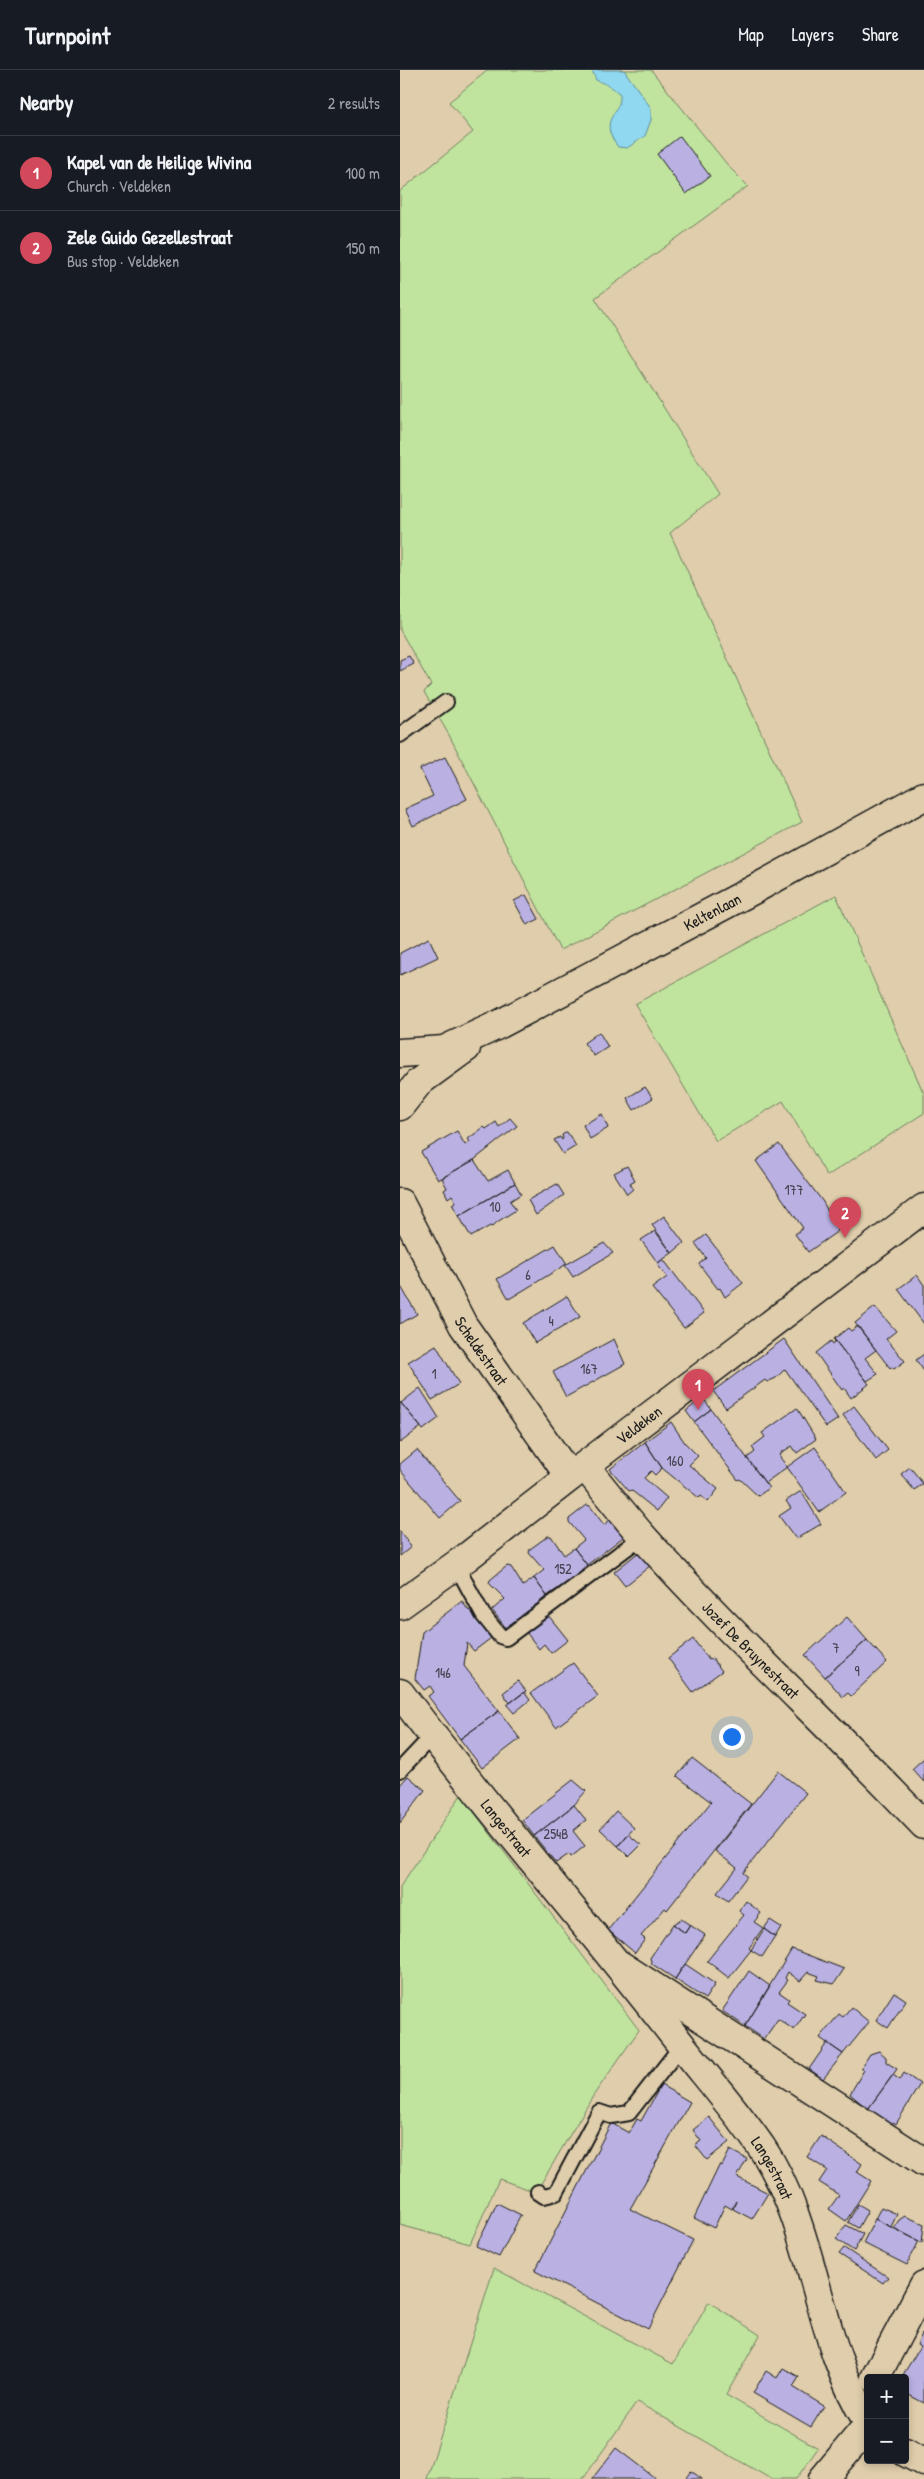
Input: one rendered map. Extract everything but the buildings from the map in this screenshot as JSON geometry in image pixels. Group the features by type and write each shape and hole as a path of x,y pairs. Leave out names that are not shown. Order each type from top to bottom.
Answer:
{"street":[{"name":"Keltenlaan","path":"400,1053 444,1050 500,1024 753,890 924,796"},
{"name":"Keltenlaan","path":"400,1106 419,1082 500,1024"},
{"path":"400,1086 400,1095"},
{"name":"Scheldestraat","path":"400,1190 404,1209 463,1325 577,1472"},
{"name":"Veldeken","path":"400,1605 456,1565 924,1208"},
{"name":"Jozef De Bruynestraat","path":"577,1472 643,1536 765,1664 864,1760 924,1824"},
{"name":"Langestraat","path":"400,1693 432,1736 617,1962 762,2149 791,2203 840,2368 864,2409"},
{"name":"Langestraat","path":"617,1962 920,2150"},
{"path":"877,2374 924,2285"},
{"path":"823,2479 864,2415"},
{"path":"909,2454 924,2462"}],"lane":[{"path":"400,735 446,702"},
{"path":"456,1565 483,1615 500,1636 506,1638 643,1536"},
{"path":"400,1770 432,1736"},
{"path":"538,2192 544,2196 556,2193 599,2112 611,2116 629,2114 682,2045"}],"green space":[{"path":"488,70 651,70 730,168 748,186 595,298 718,494 670,533 802,822 560,950 449,735 424,692 431,685 400,630 400,191 473,132 449,102"},
{"path":"836,895 924,1094 924,1113 827,1176 783,1101 716,1141 635,1004"},
{"path":"461,1795 639,2030 593,2096 536,2192 499,2179 470,2244 400,2225 400,1887"},
{"path":"494,2268 673,2364 709,2302 760,2335 726,2395 818,2448 796,2479 771,2479 637,2402 583,2479 427,2479"}],"water":[{"path":"592,70 624,70 651,108 651,120 645,136 627,148 618,147 609,129 609,123 620,101 620,94 610,86 596,80"}],"place":[{"name":"Zele Guido Gezellestraat","path":"845,1238"},
{"name":"Kapel van de Heilige Wivina","path":"698,1410"}]}
